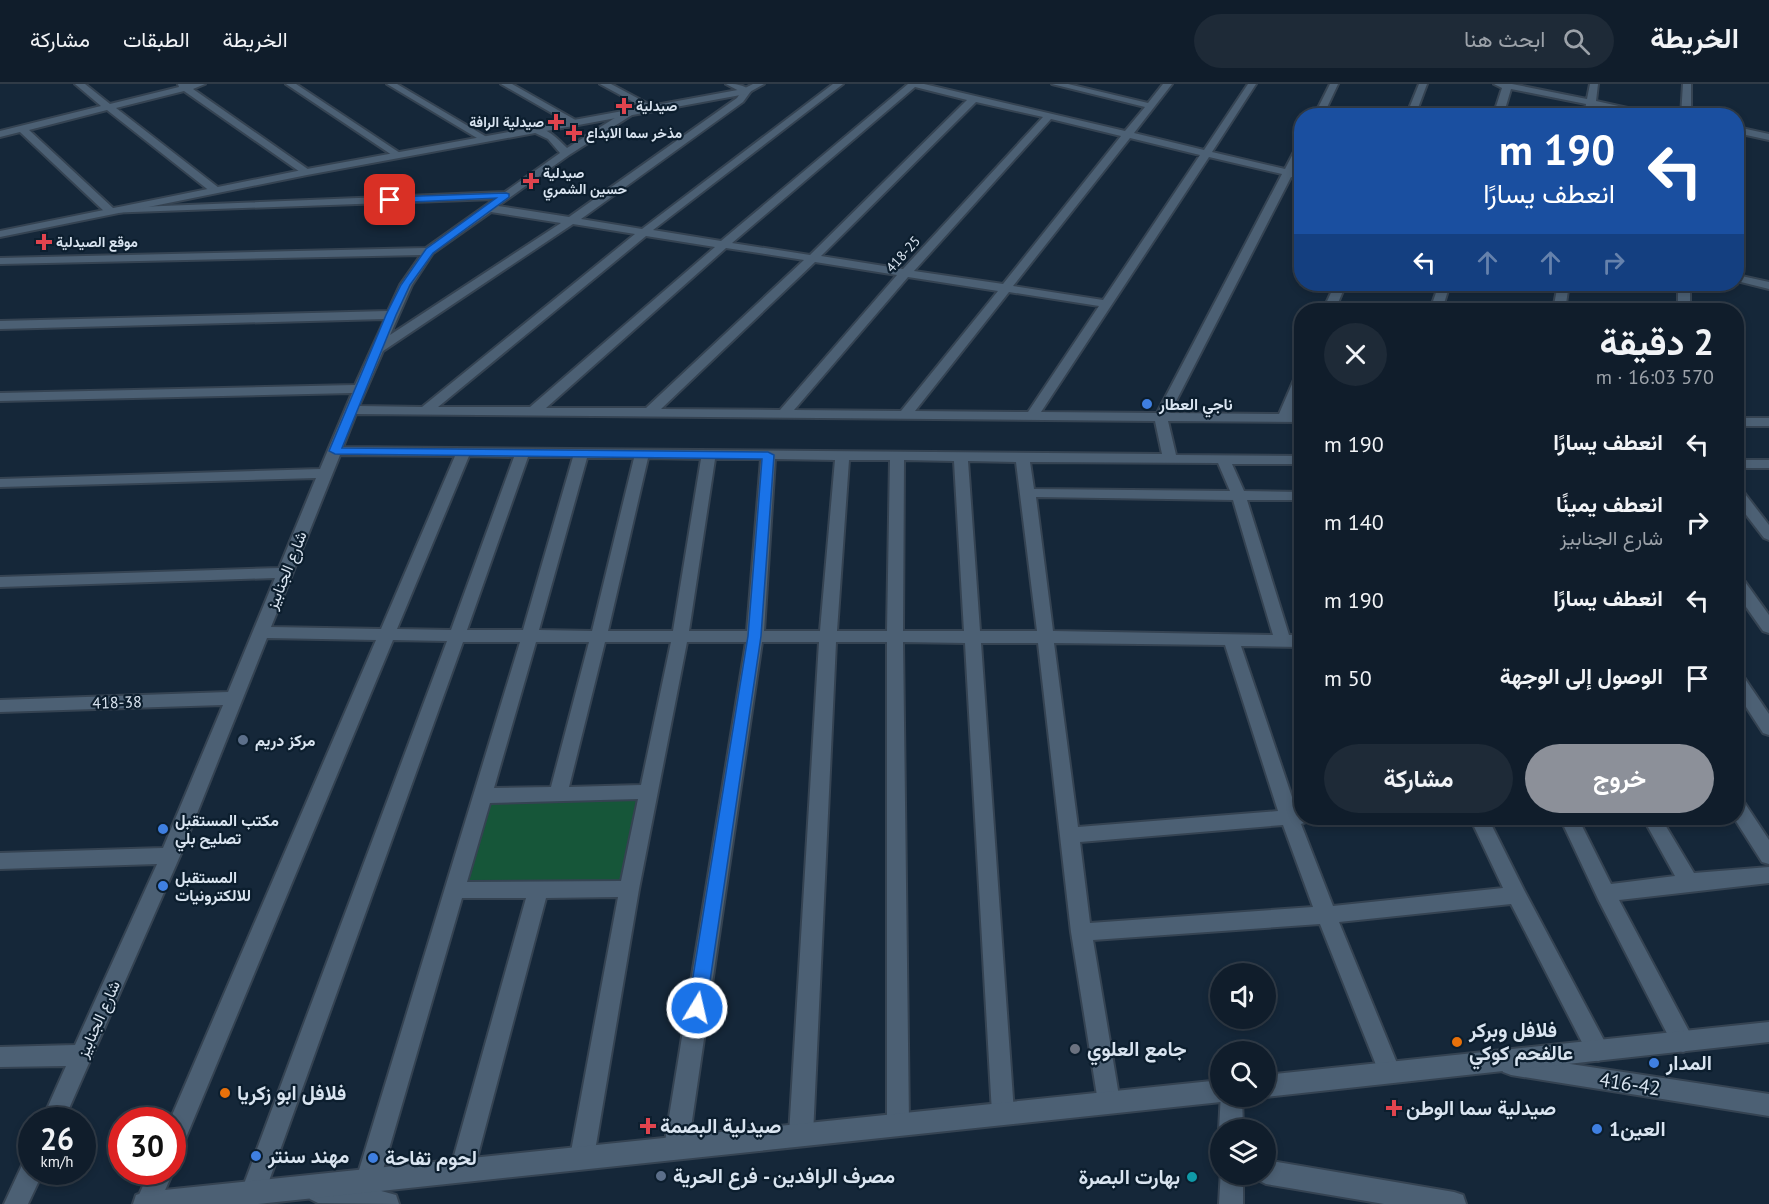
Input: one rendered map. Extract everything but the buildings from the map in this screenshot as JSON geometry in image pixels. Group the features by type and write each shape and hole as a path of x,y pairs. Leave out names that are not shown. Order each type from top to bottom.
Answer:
{"street":[{"path":"79,84 215,189"},
{"path":"0,134 183,86 201,84"},
{"path":"290,84 398,155"},
{"path":"391,84 485,139"},
{"path":"505,84 574,122"},
{"path":"604,84 651,108"},
{"path":"730,84 746,91"},
{"path":"0,234 215,189 746,91 760,84"},
{"path":"426,410 644,232 839,84"},
{"path":"534,411 724,244 913,84 1294,174"},
{"path":"1056,84 1151,106"},
{"path":"905,415 1168,84"},
{"path":"1032,416 1252,84"},
{"path":"1322,108 1335,84"},
{"path":"1413,108 1423,84"},
{"path":"1590,108 1594,84"},
{"path":"1686,108 1687,84"},
{"path":"1500,108 1505,85 1621,108"},
{"path":"183,86 307,172"},
{"path":"376,350 571,221 740,100 746,91"},
{"path":"651,412 813,258 974,98"},
{"name":"شارع الجنابيز","path":"59,1107 170,856 351,410 405,285 429,251 566,153 632,111"},
{"name":"418-25","path":"783,414 906,272 1048,116"},
{"path":"22,128 110,211 506,195"},
{"path":"534,129 551,137 566,153"},
{"path":"1744,132 1769,137"},
{"path":"1170,459 1161,418 1294,161"},
{"path":"488,208 1106,304"},
{"path":"0,261 429,251"},
{"path":"1744,280 1769,286"},
{"path":"0,325 391,315"},
{"path":"0,397 360,389"},
{"path":"1284,418 1294,394"},
{"path":"351,410 1294,418"},
{"path":"1744,422 1769,422"},
{"path":"335,451 1294,460"},
{"path":"186,1111 464,452"},
{"path":"253,1192 522,453"},
{"path":"368,1180 481,796 532,635 581,453"},
{"path":"558,794 642,454"},
{"path":"582,1157 629,889 680,636 709,455"},
{"path":"676,1148 755,636 768,455"},
{"path":"801,1135 828,636 842,456"},
{"path":"897,456 895,636 898,1124"},
{"path":"961,457 1003,1113"},
{"path":"1022,457 1081,932 1109,1102"},
{"path":"1223,459 1239,496 1282,639"},
{"path":"1744,464 1769,464"},
{"path":"0,483 326,473"},
{"path":"1028,494 1294,496"},
{"path":"1744,502 1769,535"},
{"path":"0,582 285,573"},
{"path":"1744,593 1769,627"},
{"path":"261,632 457,636 1045,636 1294,640"},
{"path":"1231,640 1294,814"},
{"path":"1744,697 1769,701"},
{"name":"418-38","path":"0,706 234,698"},
{"path":"1744,698 1769,728"},
{"path":"481,796 649,792"},
{"path":"1069,835 1294,817"},
{"path":"1744,818 1769,856"},
{"path":"1298,825 1326,915 1390,1073"},
{"path":"1482,825 1516,895 1598,1051"},
{"path":"1572,825 1605,893 1683,1042"},
{"path":"1656,825 1689,882"},
{"path":"0,861 170,856"},
{"path":"1605,893 1769,875"},
{"path":"462,1170 538,889"},
{"path":"453,890 629,889"},
{"path":"1081,932 1326,915 1516,895"},
{"path":"1276,1085 1769,1032"},
{"path":"0,1057 83,1055"},
{"name":"416-42","path":"1492,1062 1769,1105"},
{"path":"146,1204 1210,1092"},
{"path":"1276,1174 1454,1204"},
{"path":"16,1204 24,1185"},
{"path":"146,1204 155,1185"},
{"path":"1231,1185 1231,1204"},
{"path":"300,1187 387,1204"}],"green space":[{"path":"642,797 625,883 461,883 486,801"}],"place":[{"name":"صيدلية","path":"624,106"},
{"name":"صيدلية الرافة","path":"556,122"},
{"name":"مذخر سما الابداع","path":"574,133"},
{"name":"صيدلية حسين الشمري","path":"531,181"},
{"name":"موقع الصيدلية","path":"44,242"},
{"name":"ناجي العطار","path":"1147,404"},
{"name":"مركز دريم","path":"243,740"},
{"name":"مكتب المستقبل تصليح بلي","path":"163,829"},
{"name":"المستقبل للالكترونيات","path":"163,886"},
{"name":"فلافل وبركر عالفحم كوكي","path":"1457,1042"},
{"name":"جامع العلوي","path":"1075,1049"},
{"name":"المدار","path":"1654,1063"},
{"name":"فلافل ابو زكريا","path":"225,1093"},
{"name":"صيدلية سما الوطن","path":"1394,1108"},
{"name":"صيدلية البصمة","path":"648,1126"},
{"name":"العين1","path":"1597,1129"},
{"name":"مهند سنتر","path":"256,1156"},
{"name":"لحوم تفاحة","path":"373,1158"},
{"name":"مصرف الرافدين - فرع الحرية","path":"661,1176"},
{"name":"بهارت البصرة","path":"1192,1177"}],"route":[{"path":"390,200 506,195 429,251 405,285 335,451 768,455 755,636 697,1008"}]}
